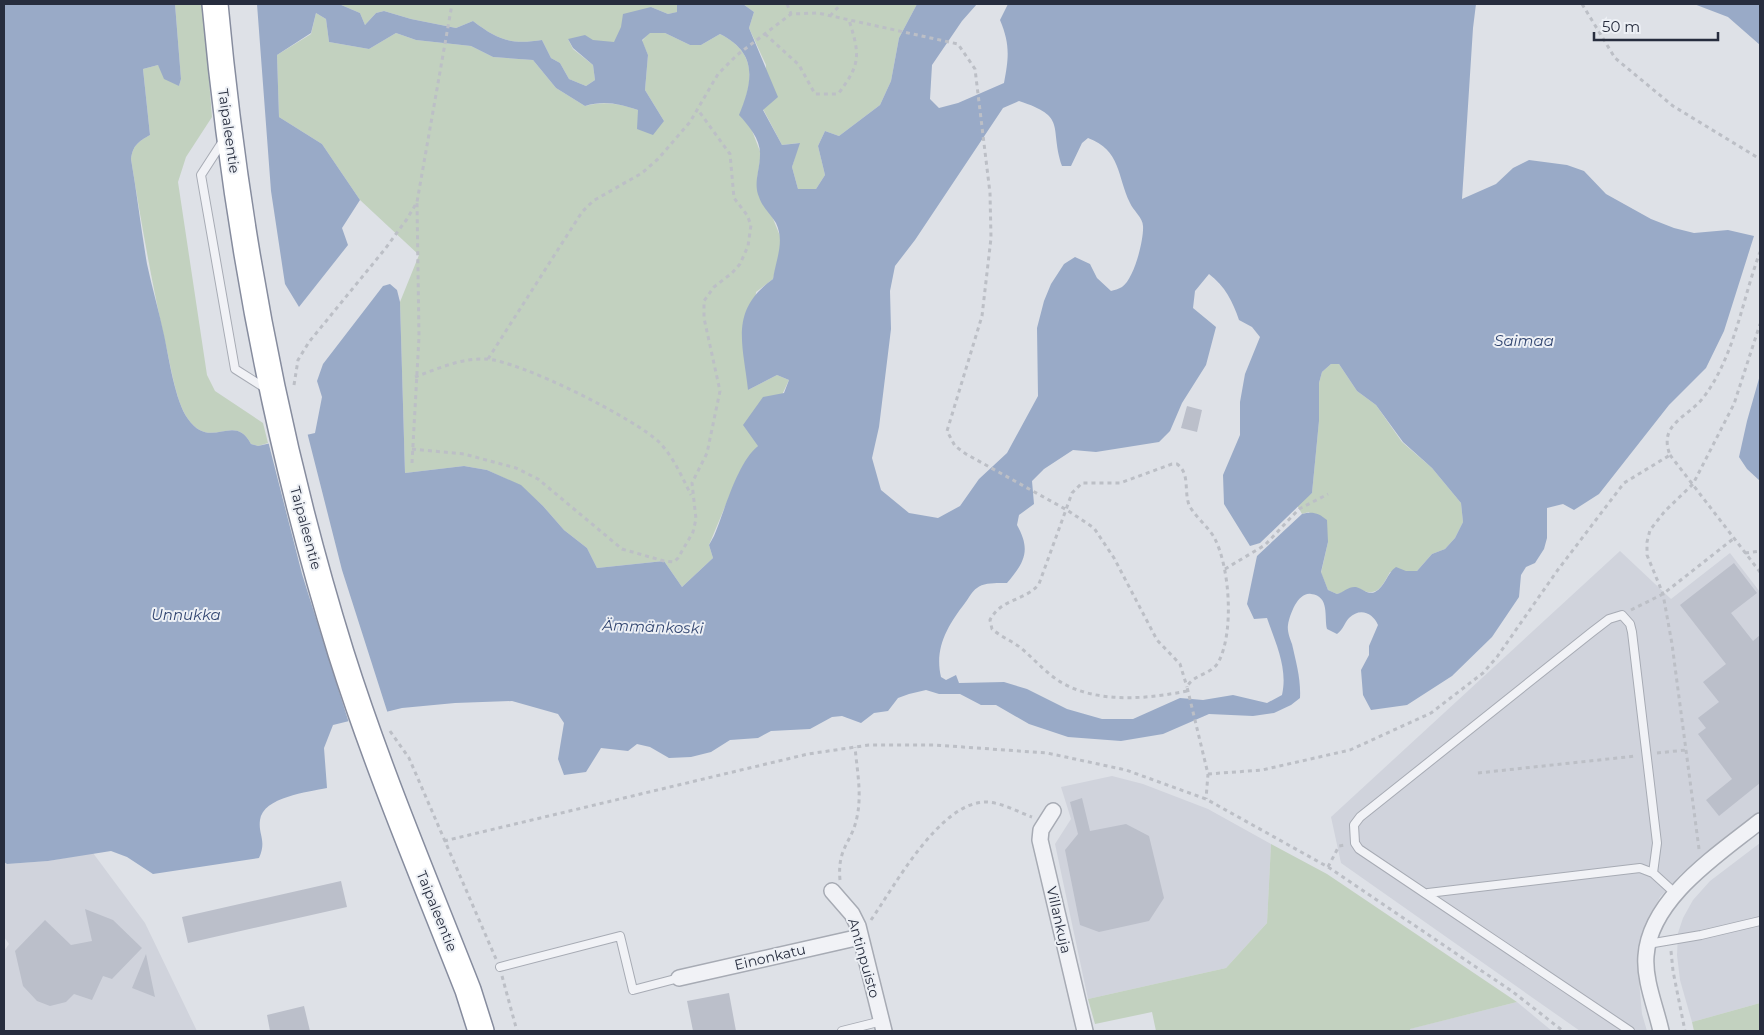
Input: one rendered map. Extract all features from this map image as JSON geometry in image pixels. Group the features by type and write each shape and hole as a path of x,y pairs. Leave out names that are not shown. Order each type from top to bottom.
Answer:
{"highway":[{"name":"Taipaleentie","path":"215,4 228,133 283,392 279,419 306,531 342,654 376,726 481,1031"}],"street":[{"name":"Villankuja","path":"1049,816 1040,830 1040,840 1085,1031"},
{"path":"1661,1031 1647,972 1646,956 1648,944 1657,920 1676,894 1702,867 1760,823"},
{"name":"Antinpuisto","path":"832,892 852,914 860,937 883,1026"},
{"name":"Einonkatu","path":"679,978 860,937"}],"lane":[{"path":"228,133 201,176 235,369 283,392"},
{"path":"1630,1031 1428,893 1364,852 1355,843 1354,825 1360,817 1609,618 1622,615 1630,624 1632,632 1657,843 1653,873"},
{"path":"1428,893 1640,868 1653,873 1676,894"},
{"path":"1648,944 1760,920"},
{"path":"500,967 620,936 633,990 679,978"},
{"path":"842,1031 883,1026"}],"path":[{"path":"412,463 415,377 419,336 417,202 452,4"},
{"path":"787,4 791,14"},
{"path":"829,16 841,4"},
{"path":"1582,4 1615,58 1673,106 1760,159"},
{"path":"488,359 582,212 593,201 642,173 658,159 679,137 698,109 714,78 737,55 791,14 808,12 883,26 958,44 975,69 990,193 991,238 982,316 947,431 955,446 966,454 1067,510 1094,528 1157,640 1180,664 1208,774 1206,800"},
{"path":"765,34 799,65 815,94 838,94 853,74 858,48 849,20"},
{"path":"412,450 455,452 479,457 530,474 621,548 664,561 672,562 678,558 691,536 696,519 692,498 692,483 707,453 720,392 704,318 704,301 714,287 740,264 748,246 751,225 747,215 734,198 730,154 698,109"},
{"path":"283,392 309,342 385,249 417,202"},
{"path":"1760,252 1732,339 1719,370 1702,398 1672,427 1667,435 1666,445 1670,456 1760,572"},
{"path":"1702,867 1672,644 1662,594 1647,555 1647,542 1650,530 1693,484 1734,404 1760,324"},
{"path":"415,377 458,362 488,359 547,379 639,427 655,439 669,454 692,498"},
{"path":"1208,774 1262,770 1350,750 1432,713 1483,673 1497,657 1557,571 1624,483 1670,456"},
{"path":"1177,464 1184,474 1188,501 1213,537 1224,569 1228,605 1220,658 1212,670 1193,680 1187,691 1156,697 1133,698 1096,694 1072,687 1052,676 1022,649 992,629 990,620 999,608 1008,601 1031,592 1039,584 1074,489 1082,483 1115,484 1177,464"},
{"path":"1224,569 1266,545 1299,509 1328,494"},
{"path":"1622,615 1662,594 1733,539"},
{"path":"1745,553 1760,551"},
{"path":"376,726 409,758 500,967 517,1031"},
{"path":"444,841 808,754 868,744 1047,753 1126,770 1206,800 1328,867 1514,992 1563,1031"},
{"path":"843,902 839,858 857,818 860,796 855,747"},
{"path":"1478,773 1686,750"},
{"path":"860,937 923,844 943,822 957,813 984,802 1049,816"},
{"path":"1328,867 1339,846 1355,843"}],"shaded area":[{"path":"1620,551 1671,599 1730,553 1760,592 1760,812 1681,874 1660,897 1651,914 1637,959 1642,1014 1647,1031 1580,1031 1341,863 1331,817"},
{"path":"1112,776 1143,784 1208,809 1271,844 1267,923 1226,968 1088,999 1055,844 1071,819 1061,787"},
{"path":"1760,843 1760,1003 1692,1022 1680,980 1677,955 1678,933 1683,918 1693,900 1710,881"},
{"path":"93,853 145,923 197,1031 5,1031 4,951 9,944 4,937 4,862 7,864 48,861"},
{"path":"1517,1002 1552,1031 1410,1031 1409,1029"}],"green space":[{"path":"175,4 203,4 212,117 186,157 178,182 207,375 215,391 263,423 268,443 258,446 251,444 244,435 237,431 205,432 197,428 188,419 180,403 172,374 147,253 131,159 137,144 150,135 143,69 158,65 179,86 181,79"},
{"path":"339,4 677,4 678,12 668,14 651,7 622,27 615,43 568,39 573,49 593,65 595,80 586,86 569,79 560,63 551,58 542,40 522,42 505,40 490,33 473,21 456,28 411,19 384,11 376,13 365,25 360,13"},
{"path":"743,4 917,4 899,38 891,81 880,105 839,136 825,131 818,146 825,175 816,189 798,189 792,167 799,143 782,145 763,109 766,65 749,28 754,12"},
{"path":"316,13 326,19 329,42 369,49 396,33 416,40 471,46 493,57 533,60 556,88 585,106 606,103 616,104 635,109 664,121 645,90 648,55 642,41 650,32 665,33 690,45 701,45 720,34 741,50 749,69 749,79 748,91 740,115 751,128 761,154 757,179 780,236 781,248 773,279 756,292 748,390 777,375 789,380 758,446 739,473 709,545 713,558 682,587 664,561 597,568 587,548 564,530 543,506 521,486 487,470 464,466 405,473 400,302 419,255 360,200 322,144 279,117 277,55 311,34"},
{"path":"1331,364 1339,364 1357,391 1376,405 1402,442 1432,468 1461,503 1463,522 1455,538 1445,549 1432,554 1417,571 1390,572 1381,587 1374,592 1358,588 1337,594 1328,590 1321,573 1328,542 1309,512 1302,514 1297,505 1312,493 1319,421 1319,383 1322,372"},
{"path":"1271,844 1327,874 1517,1002 1410,1029 1410,1031 1156,1031 1152,1012 1095,1024 1088,999 1226,968 1267,923"},
{"path":"1760,1003 1760,1031 1694,1031 1692,1022"}],"water":[{"path":"4,4 175,4 181,79 179,86 164,79 158,65 143,69 150,135 137,144 131,159 147,264 173,379 183,411 197,428 205,432 214,433 230,430 237,431 244,435 251,444 258,446 315,433 322,397 317,381 323,364 383,286 390,284 397,290 400,302 405,473 464,466 487,470 521,485 564,530 587,548 597,568 664,561 682,587 713,558 709,545 738,475 758,446 743,425 763,397 784,393 789,380 777,375 748,390 742,343 744,316 750,303 759,291 773,279 780,237 776,223 760,201 757,192 759,144 739,115 744,103 749,79 749,69 741,50 720,34 701,45 690,45 665,33 650,33 642,40 648,55 645,90 664,121 653,135 637,129 638,110 625,106 599,103 585,106 556,88 533,60 493,57 471,46 416,40 396,33 369,49 329,42 326,19 316,13 311,33 277,55 279,117 322,144 360,200 342,228 348,245 299,307 285,284 271,191 257,4 339,4 360,13 365,25 376,13 384,11 411,19 456,28 473,21 490,33 505,40 522,42 542,40 551,58 560,63 569,79 586,86 595,80 593,65 573,48 568,39 585,35 593,40 614,42 621,27 623,14 651,7 668,14 677,12 677,4 743,4 754,12 749,28 778,97 763,110 782,145 800,143 792,167 798,189 816,189 825,175 818,146 825,131 839,136 880,105 891,81 899,38 917,4 977,4 962,21 932,65 930,99 939,108 958,103 1004,83 1008,51 1006,36 1000,20 1008,4 1476,4 1462,199 1496,184 1513,168 1529,160 1567,165 1584,171 1606,194 1651,219 1674,228 1694,233 1728,230 1754,236 1724,331 1706,368 1669,405 1599,494 1574,510 1563,504 1547,508 1547,538 1544,549 1535,563 1526,567 1521,575 1519,597 1492,637 1452,676 1407,705 1371,710 1363,695 1361,670 1369,655 1369,646 1378,625 1373,617 1362,612 1357,613 1347,620 1337,634 1327,629 1324,603 1321,599 1311,594 1306,594 1295,605 1288,627 1298,671 1300,698 1291,705 1274,713 1253,716 1209,714 1163,734 1121,741 1068,737 1029,724 996,705 981,705 960,694 939,694 926,690 898,698 888,711 874,713 861,723 842,716 832,717 810,729 771,731 758,738 730,740 711,752 691,757 669,758 650,747 637,744 628,751 601,748 586,772 564,775 558,759 564,723 558,714 512,701 455,703 402,708 333,725 324,748 327,788 288,797 269,806 263,812 260,820 262,847 259,858 153,874 127,857 111,851 48,861 7,864 4,862","holes":["1019,101 1045,112 1051,118 1056,132 1058,152 1062,166 1071,166 1082,143 1088,138 1107,149 1116,165 1130,203 1143,223 1140,249 1134,268 1126,283 1121,288 1111,291 1097,278 1090,264 1075,257 1064,264 1051,284 1044,301 1037,328 1038,396 1007,453 979,479 960,506 938,518 909,513 881,490 872,458 879,427 891,329 890,291 895,266 915,240 1003,108","1209,274 1228,295 1239,320 1252,327 1260,337 1245,374 1240,402 1240,435 1223,475 1224,504 1250,546 1260,543 1312,493 1319,421 1319,383 1322,372 1331,364 1339,364 1357,391 1376,405 1403,442 1432,468 1461,503 1463,522 1455,538 1445,549 1432,554 1417,571 1406,571 1396,567 1375,592 1372,593 1353,587 1337,594 1328,590 1321,572 1328,542 1327,520 1315,513 1302,514 1257,556 1247,604 1254,619 1267,618 1282,666 1282,695 1267,703 1233,695 1203,700 1180,698 1133,719 1102,719 1067,709 1027,689 1004,682 959,683 956,675 946,680 941,677 939,666 941,647 948,628 959,611 980,586 992,583 1007,583 1022,562 1025,549 1017,525 1019,515 1034,504 1032,481 1044,469 1073,450 1096,452 1159,442 1170,431 1182,403 1206,365 1216,327 1193,308 1195,291"]},
{"path":"1694,4 1760,4 1760,45 1728,17"},
{"path":"1760,375 1760,481 1747,469 1739,457"}],"pier":[{"path":"307,432 342,570 388,714 349,723 302,574 268,441"}],"building":[{"path":"1187,406 1202,410 1197,432 1181,428"},
{"path":"1734,563 1757,593 1731,613 1753,641 1760,635 1760,783 1719,816 1706,800 1732,779 1698,734 1706,728 1698,718 1719,702 1703,682 1726,664 1680,605"},
{"path":"1082,798 1090,831 1126,824 1149,836 1164,898 1149,921 1099,932 1080,925 1065,850 1078,834 1070,802"},
{"path":"341,881 347,907 188,943 182,917"},
{"path":"85,909 113,920 142,948 112,979 103,976 92,1000 74,994 66,1002 50,1006 37,1001 23,986 15,951 45,920 71,945 92,941"},
{"path":"146,954 155,997 132,988"},
{"path":"729,993 736,1031 693,1031 687,1001"},
{"path":"304,1006 310,1031 270,1031 267,1015"}],"water label":[{"name":"Saimaa","path":"1524,341"},
{"name":"Unnukka","path":"186,615"},
{"name":"Ämmänkoski","path":"653,627"}]}
